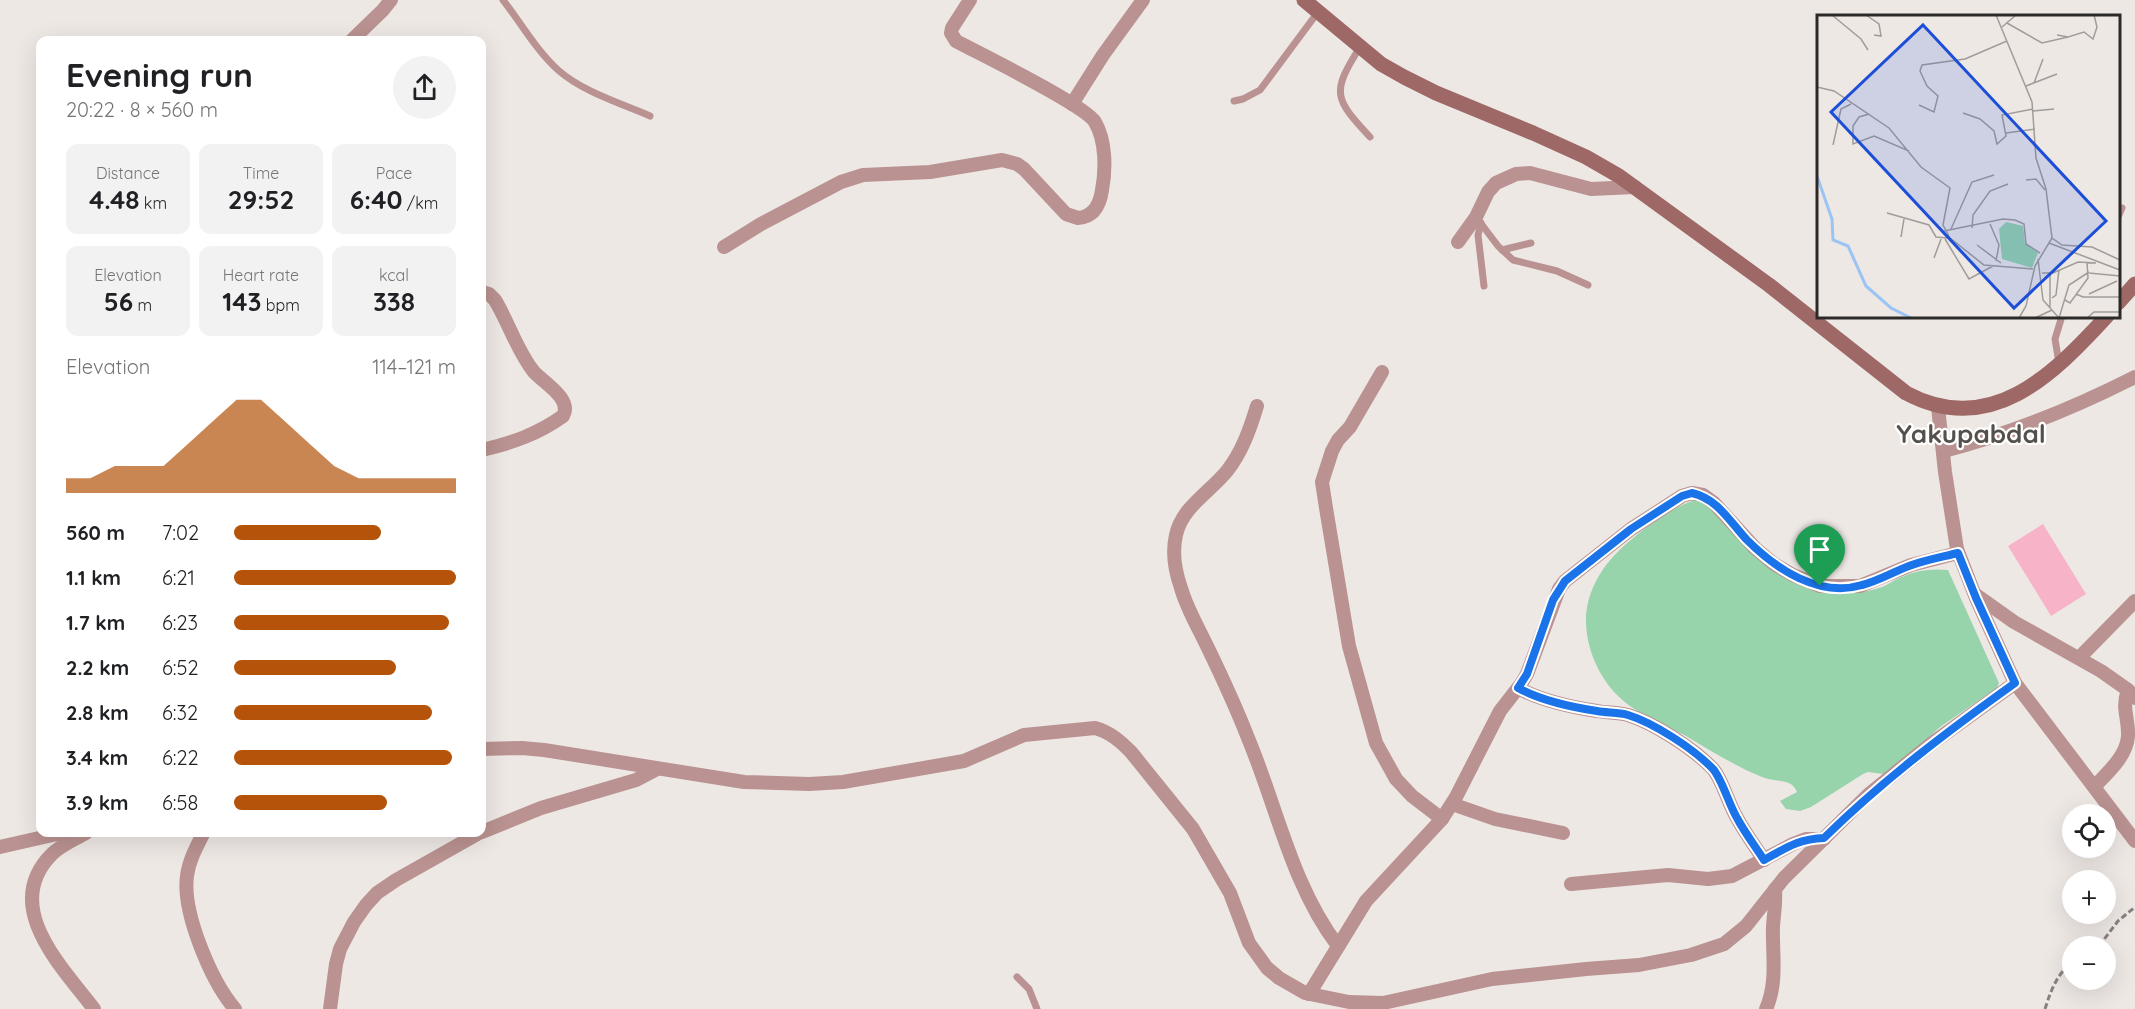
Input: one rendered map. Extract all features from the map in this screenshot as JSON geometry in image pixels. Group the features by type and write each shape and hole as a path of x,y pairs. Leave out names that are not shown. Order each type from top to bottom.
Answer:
{"street":[{"path":"356,36 391,0"},
{"path":"724,247 761,224 840,182 854,177 930,172 1002,160 1017,164 1024,169 1066,214 1084,218 1091,214 1101,199 1104,170 1103,148 1094,121 1072,104 956,41 951,33 952,28 970,0"},
{"path":"1072,104 1103,55 1143,0"},
{"path":"1304,0 1382,64 1436,93 1586,157 1635,188 1769,285 1906,393 1922,402 1959,410 1984,407 2008,399 2033,385 2059,364 2105,318"},
{"path":"1458,242 1478,220 1488,192 1496,183 1516,174 1530,173 1591,189 1635,188"},
{"path":"2120,301 2135,284"},
{"path":"486,293 495,300 534,372 566,406 563,416 535,434 486,449"},
{"path":"1382,372 1350,427 1338,440 1322,482 1349,646 1371,729 1381,756 1396,779 1412,796 1442,819"},
{"path":"1944,452 1990,439 2100,395 2135,377"},
{"path":"1257,406 1248,435 1238,454 1226,472 1194,504 1179,526 1174,551 1176,568 1187,604 1248,737 1307,894 1321,921 1338,946"},
{"path":"1938,407 1945,472 1958,553 2002,658 2015,683 2135,841"},
{"path":"1309,994 1366,902 1442,819 1452,804 1500,711 1527,674 1553,600 1565,581 1631,529 1682,496 1692,493 1703,495 1714,502 1749,542 1774,564 1820,586 1860,586 1911,565 1958,553"},
{"path":"1974,593 2022,627 2056,647 2080,657 2131,694 2124,704 2128,738 2124,749 2095,786"},
{"path":"2080,657 2133,609"},
{"path":"486,749 544,750 744,782 771,784 843,782 964,761 1014,738 1034,733 1095,728 1121,742 1131,752 1193,829 1230,893 1255,953 1279,978 1309,994 1372,1006 1492,979 1640,965 1708,951 1724,944 1734,937 1757,913 1775,889 1868,795 2015,683"},
{"path":"1518,688 1532,696 1552,702 1627,715 1660,730 1691,751 1718,776 1736,818 1764,860"},
{"path":"486,830 541,808 636,780 657,769"},
{"path":"1452,804 1495,819 1563,832"},
{"path":"0,848 45,837"},
{"path":"79,837 54,852 43,865 35,878 32,899 36,920 51,955 94,1009"},
{"path":"202,837 187,875 187,892 198,936 212,975 235,1009"},
{"path":"330,1009 340,949 366,905 377,893 396,880 472,837"},
{"path":"1571,884 1668,875 1708,879 1732,876 1793,843 1806,839 1824,838"},
{"path":"1766,1009 1772,987 1773,924 1777,903 1775,889"}],"lane":[{"path":"503,0 544,55 560,71 582,86 650,116"},
{"path":"1234,101 1260,90 1318,12"},
{"path":"1360,46 1346,69 1340,94 1346,111 1370,137"},
{"path":"2120,212 2122,208"},
{"path":"1478,220 1513,260 1557,271 1588,285"},
{"path":"1478,220 1484,286"},
{"path":"1502,250 1531,243"},
{"path":"2059,364 2055,339 2061,318"},
{"path":"1017,976 1029,989 1037,1009"}],"path":[{"path":"2107,936 2118,921 2135,907"},
{"path":"2045,1009 2055,981 2062,970"}],"green space":[{"path":"1695,500 1708,506 1764,560 1804,586 1826,592 1851,593 1881,587 1914,572 1934,569 1948,570 1999,683 1997,688 1940,727 1906,758 1883,774 1868,772 1811,807 1800,811 1786,809 1780,801 1797,792 1791,784 1767,779 1742,768 1632,708 1617,695 1603,677 1589,645 1586,612 1597,579 1610,560 1642,531 1668,513"}],"building":[{"path":"2043,524 2086,594 2051,616 2008,546"}],"district":[{"name":"Yakupabdal","path":"1971,434"}],"route":[{"path":"1692,493 1703,495 1714,502 1755,548 1774,564 1820,586 1831,588 1860,586 1911,565 1958,553 2002,658 2015,683 1900,769 1868,795 1824,838 1806,839 1793,843 1764,860 1736,818 1718,776 1691,751 1660,730 1627,715 1552,702 1532,696 1518,688 1527,674 1553,600 1565,581 1631,529 1682,496 1692,493"}]}
